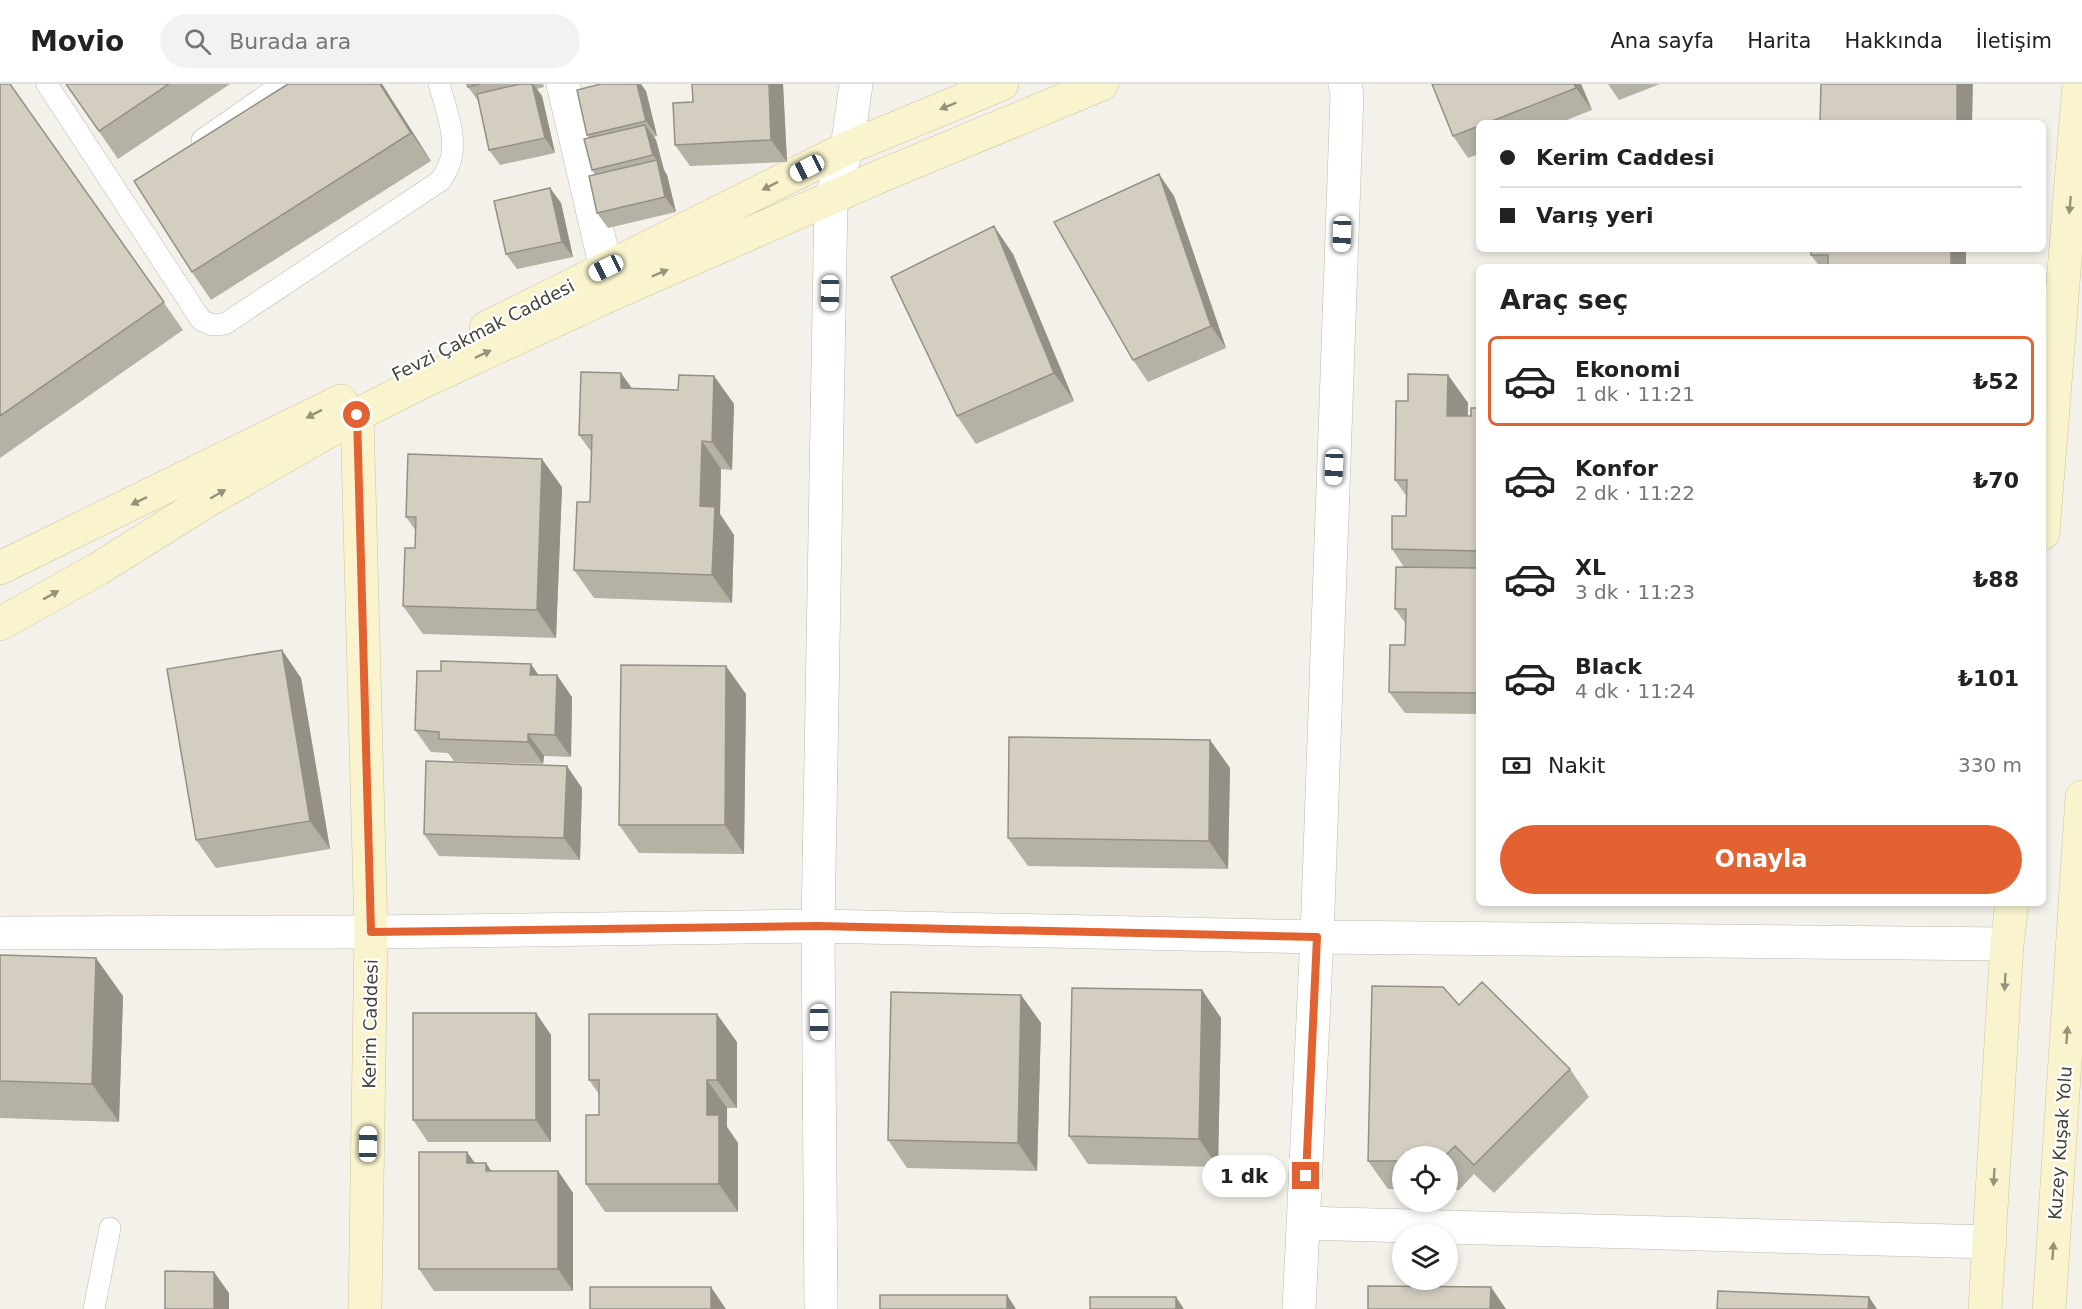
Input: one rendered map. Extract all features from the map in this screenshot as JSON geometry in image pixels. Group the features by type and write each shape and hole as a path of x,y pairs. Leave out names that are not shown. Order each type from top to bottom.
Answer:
{"street":[{"path":"563,84 609,281"},
{"path":"821,1309 818,926 831,200 847,148 856,84"},
{"name":"Fevzi Çakmak Caddesi","path":"0,568 183,479 609,281 847,148 1002,84"},
{"path":"0,624 98,569 205,502 357,415 609,281 831,200 881,176 1102,84"},
{"path":"1299,1309 1317,937 1347,106 1345,84"},
{"path":"2046,496 2079,84"},
{"name":"Kerim Caddesi","path":"357,415 371,932 365,1309"},
{"name":"Kuzey Kuşak Yolu","path":"2049,1309 2082,797"},
{"path":"1985,1309 2007,944 2012,906"},
{"path":"0,933 371,932 818,926 1317,937 2007,944"},
{"path":"1304,1223 1990,1242"}],"lane":[{"path":"47,84 201,320 212,325 225,324 440,181 448,170 452,155 453,135 439,84"},
{"path":"187,150 282,84"},
{"path":"121,196 140,183"},
{"path":"94,1309 110,1228"}],"building":[{"path":"0,84 10,84 164,302 0,416"},
{"path":"66,84 169,84 99,131"},
{"path":"288,84 380,84 411,133 192,272 134,181"},
{"path":"520,84 532,84 545,138 489,150 477,94"},
{"path":"601,84 637,84 646,121 587,135 577,90"},
{"path":"692,84 769,84 771,140 675,145 673,103 693,102"},
{"path":"1432,84 1574,84 1576,88 1495,120 1476,120 1476,127 1453,136"},
{"path":"1821,84 1957,84 1957,120 1820,120"},
{"path":"645,125 653,155 592,170 584,139"},
{"path":"657,160 665,197 597,213 589,176"},
{"path":"1159,174 1211,326 1133,360 1054,222"},
{"path":"550,188 562,242 506,254 494,201"},
{"path":"994,226 1054,373 957,416 891,277"},
{"path":"1811,252 1951,252 1951,264 1828,264 1828,255 1811,255"},
{"path":"581,372 621,373 621,388 678,390 679,375 714,376 712,442 702,441 700,506 715,507 712,575 574,570 577,502 590,502 592,435 579,435"},
{"path":"1408,374 1448,375 1447,416 1471,416 1471,408 1476,408 1476,551 1392,549 1392,516 1406,516 1407,480 1395,480 1396,401 1408,401"},
{"path":"408,454 542,459 537,610 403,606 405,548 415,548 416,517 406,517"},
{"path":"1396,567 1476,568 1476,693 1389,692 1390,645 1405,645 1406,609 1395,609"},
{"path":"282,650 310,821 196,840 167,669"},
{"path":"441,661 531,664 530,675 557,675 555,735 528,734 528,742 439,739 439,732 415,730 417,671 441,671"},
{"path":"621,665 726,666 725,825 619,825"},
{"path":"1009,737 1210,740 1209,841 1008,838"},
{"path":"426,761 567,766 564,838 424,834"},
{"path":"0,955 96,958 92,1084 0,1081"},
{"path":"1482,982 1570,1069 1474,1165 1458,1149 1458,1146 1392,1146 1392,1161 1368,1161 1372,986 1443,987 1459,1005"},
{"path":"1072,988 1202,990 1199,1139 1069,1136"},
{"path":"891,992 1021,995 1018,1143 888,1140"},
{"path":"413,1013 536,1013 536,1120 413,1120"},
{"path":"589,1014 717,1014 717,1080 707,1080 707,1115 719,1115 719,1184 586,1184 586,1115 599,1115 599,1080 589,1080"},
{"path":"419,1152 467,1152 467,1163 486,1163 486,1171 558,1171 558,1269 419,1269"},
{"path":"165,1271 214,1272 214,1309 165,1309"},
{"path":"1368,1286 1392,1286 1392,1290 1458,1290 1458,1287 1491,1287 1490,1309 1368,1309"},
{"path":"590,1287 711,1287 711,1309 590,1309"},
{"path":"1718,1291 1869,1297 1868,1309 1717,1309"},
{"path":"880,1295 1007,1295 1007,1309 880,1309"},
{"path":"1090,1297 1176,1297 1176,1309 1090,1309"}],"route":[{"path":"357,415 371,932 818,926 1317,937 1306,1176"}]}
